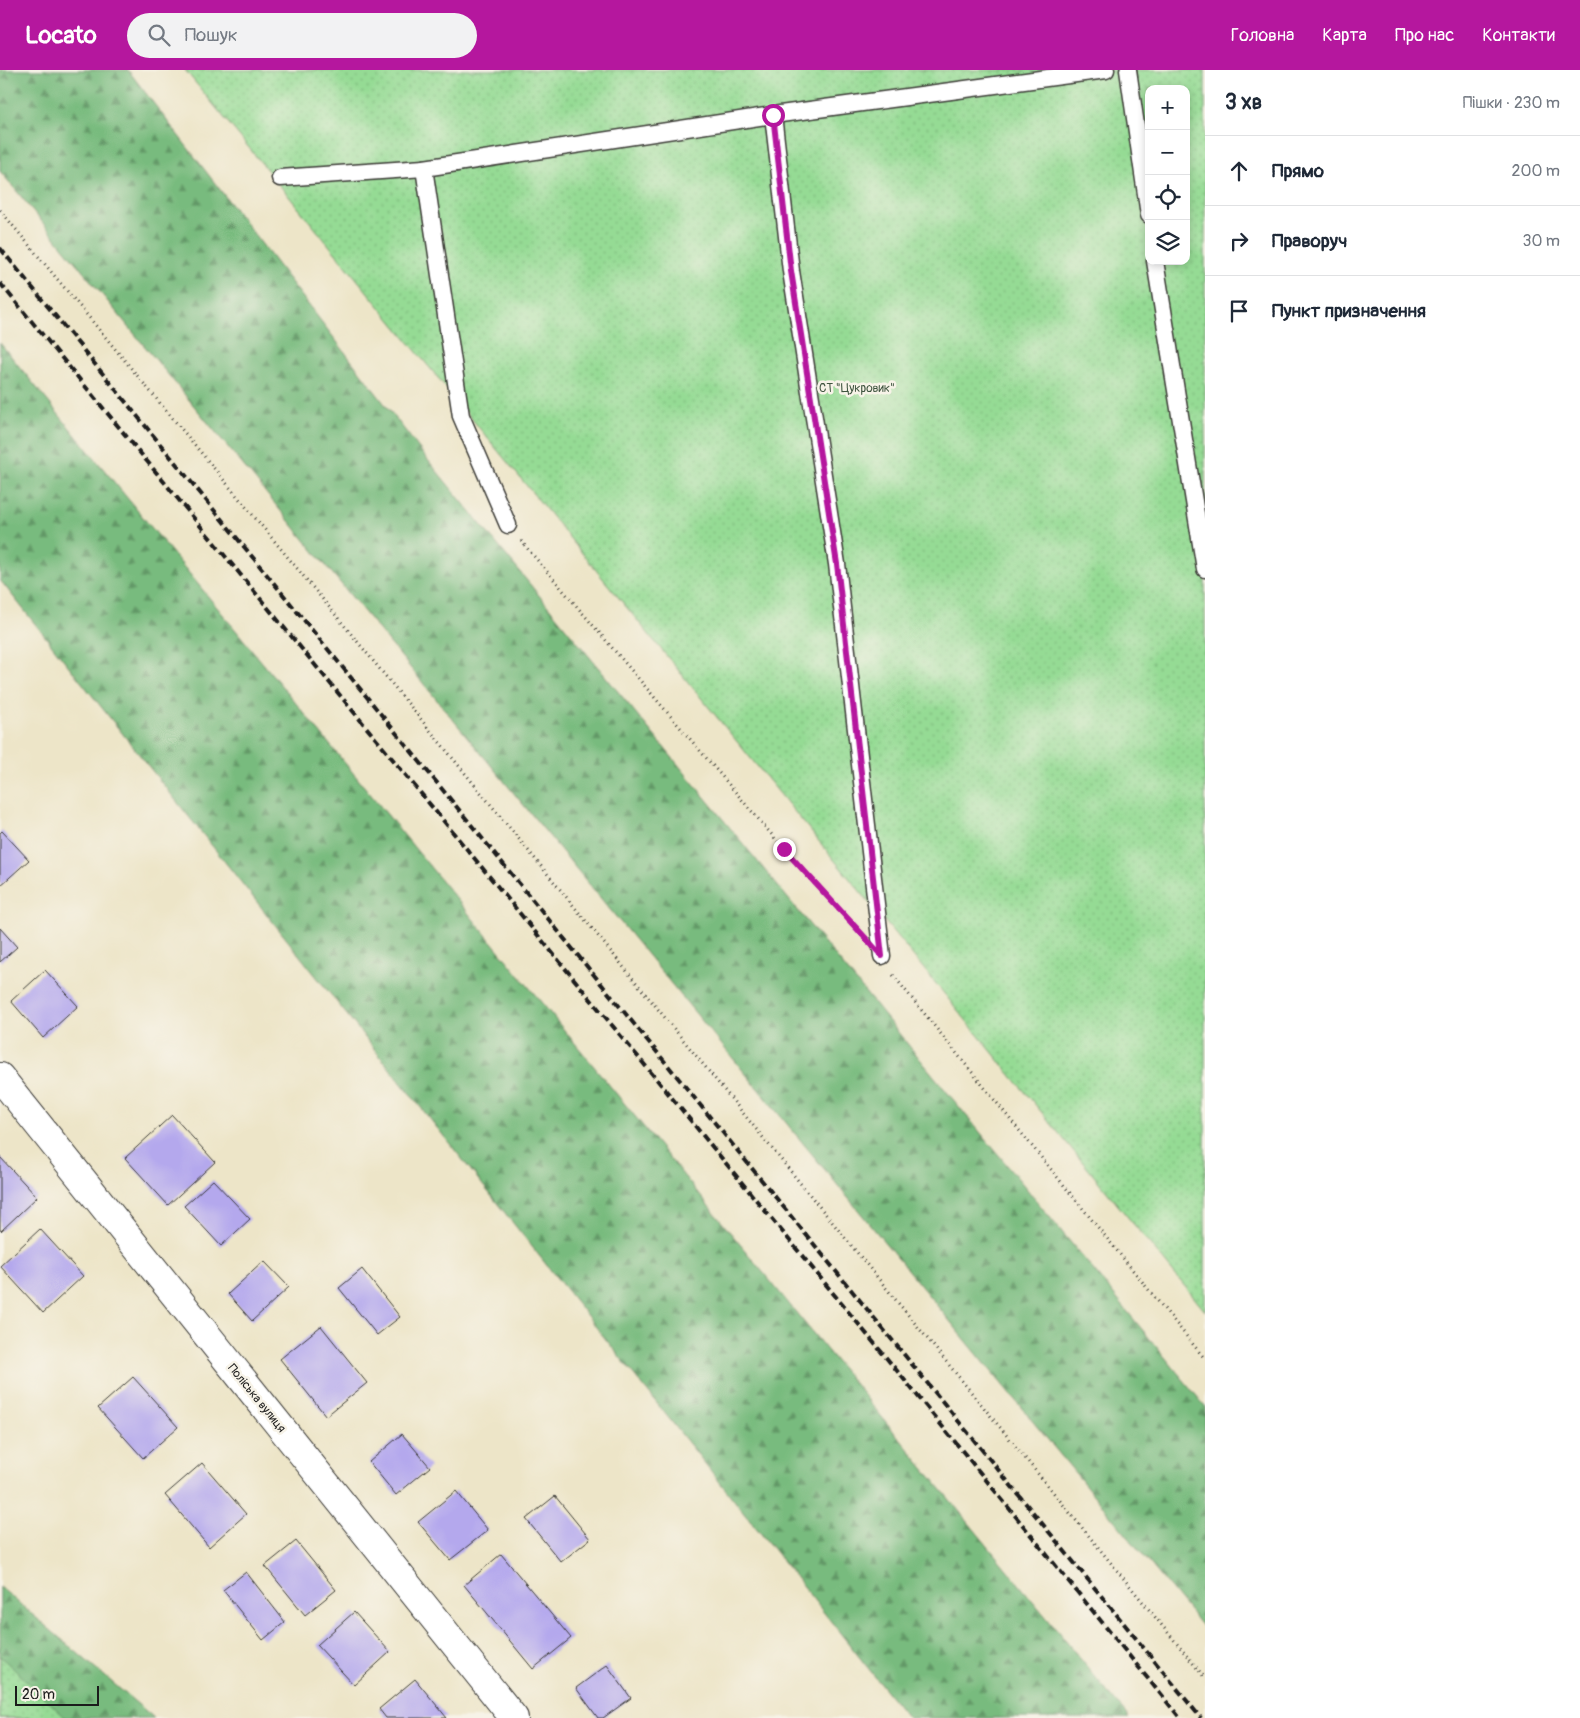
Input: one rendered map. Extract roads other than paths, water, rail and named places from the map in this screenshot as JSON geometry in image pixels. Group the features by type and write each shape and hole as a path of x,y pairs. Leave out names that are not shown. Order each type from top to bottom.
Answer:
{"street":[{"name":"Поліська вулиця","path":"0,1077 514,1718"}],"lane":[{"path":"280,178 424,168 773,115 1106,70"},
{"path":"1128,70 1145,187"},
{"path":"773,115 791,271 837,564 882,956"},
{"path":"424,168 461,416 508,525"},
{"path":"1156,265 1205,568"}],"railway":[{"path":"0,248 1201,1718"},
{"path":"0,283 898,1372 1180,1718"}],"park label":[{"name":"СТ \"Цукровик\"","path":"857,388"}]}
